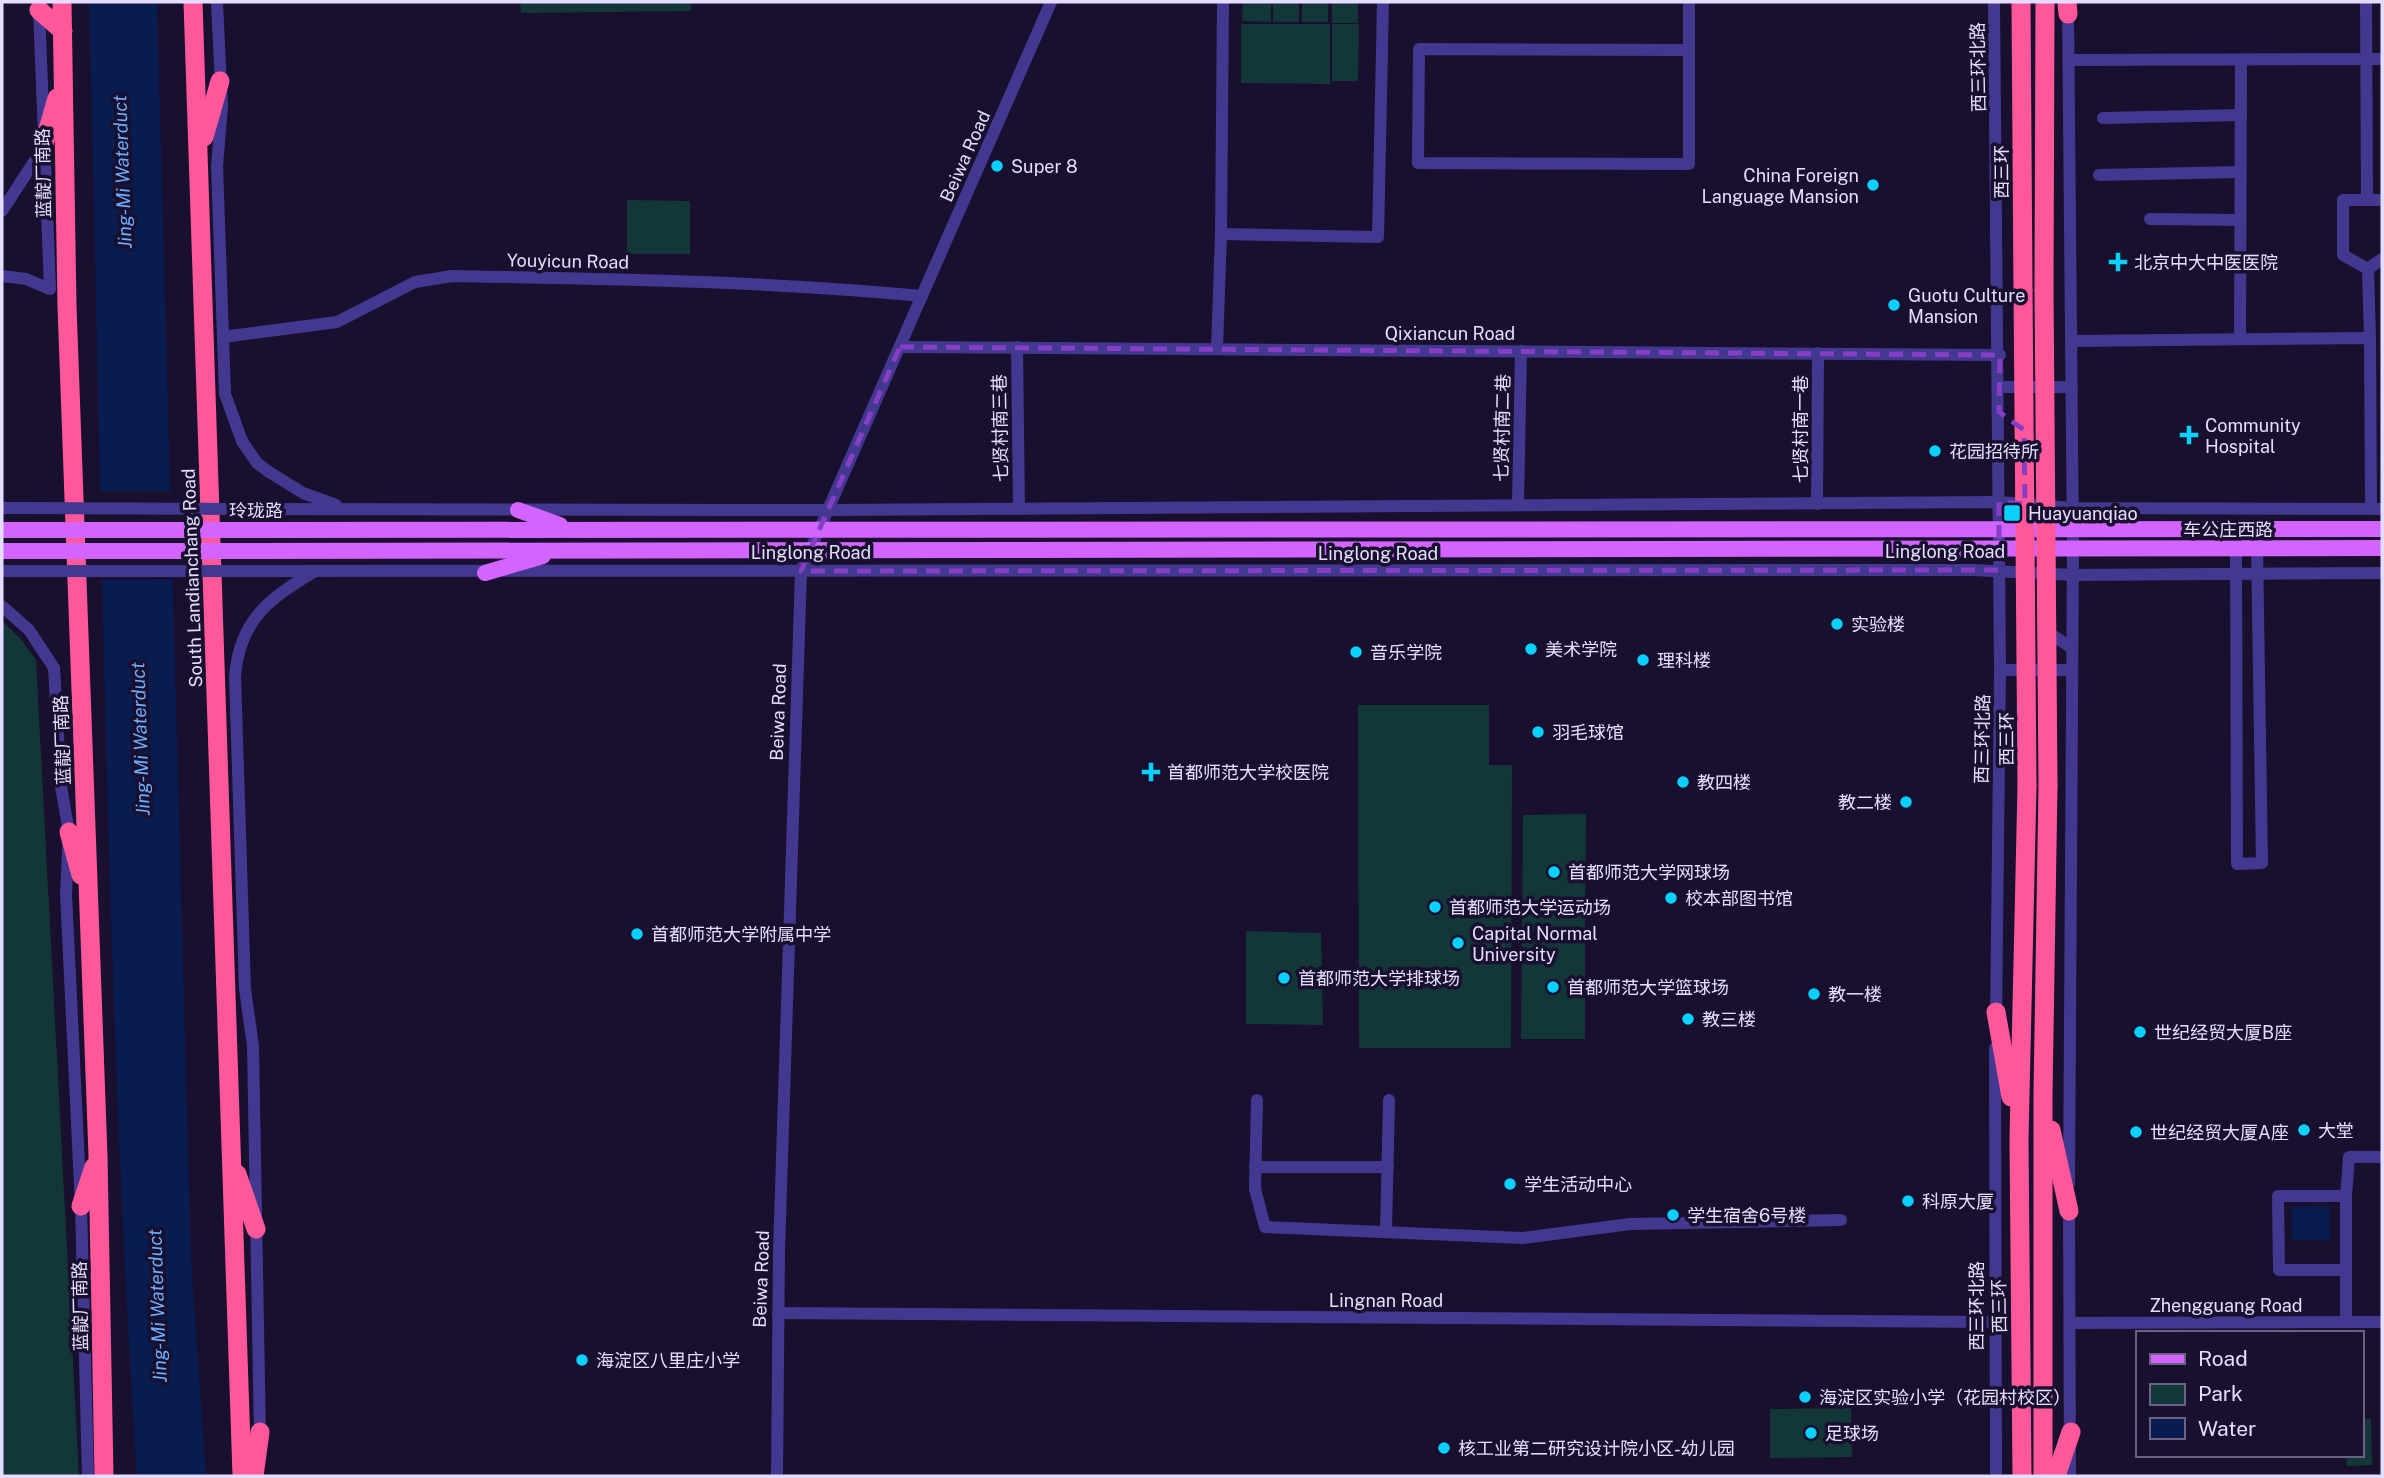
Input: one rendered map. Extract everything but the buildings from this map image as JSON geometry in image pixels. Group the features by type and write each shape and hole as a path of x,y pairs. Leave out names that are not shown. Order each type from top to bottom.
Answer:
{"highway":[{"name":"蓝靛厂南路","path":"62,2 67,306 98,1156 104,1476"},
{"name":"South Landianchang Road","path":"193,2 230,1153"},
{"name":"西三环","path":"2021,2 2027,786 2019,1139 2022,1475"},
{"path":"2043,1476 2043,1094 2048,786 2044,290 2045,2"},
{"path":"39,6 63,31"},
{"path":"43,147 65,70"},
{"path":"199,158 219,81"},
{"path":"50,289 67,306"},
{"path":"69,832 90,906"},
{"path":"1996,1012 2019,1139"},
{"path":"2043,1094 2069,1212"},
{"path":"230,1153 256,1229"},
{"path":"230,1153 242,1476"},
{"path":"81,1206 98,1156"},
{"path":"254,1476 260,1432"},
{"path":"2056,1476 2071,1433"}],"main road":[{"path":"518,510 572,530"},
{"name":"Linglong Road","path":"572,530 2382,529"},
{"name":"玲珑路","path":"2,530 572,530"},
{"name":"Linglong Road","path":"560,551 2038,548"},
{"name":"车公庄西路","path":"2038,548 2382,548"},
{"path":"2,551 560,551"},
{"path":"485,573 560,551"}],"street":[{"path":"217,2 222,106 217,166 225,394 242,441 257,463 303,493 346,509 827,510 1999,502 2073,508 2377,509 2368,269"},
{"name":"Beiwa Road","path":"777,1476 778,1314 801,571 1051,2"},
{"path":"1217,348 1223,2"},
{"path":"1221,234 1378,237 1383,2"},
{"path":"1688,50 1419,49 1419,163 1689,164 1689,2"},
{"name":"西三环北路","path":"1994,2 2000,355 1994,1322 1996,1476"},
{"path":"2366,2 2367,199"},
{"name":"蓝靛厂南路","path":"39,6 50,289"},
{"path":"2068,6 2073,508 2070,1476"},
{"path":"2069,60 2382,59"},
{"path":"2240,339 2241,60"},
{"path":"2103,118 2241,115"},
{"path":"2,211 43,147"},
{"path":"2099,175 2241,172"},
{"path":"2368,269 2343,255 2343,200 2382,200"},
{"path":"2150,219 2240,219"},
{"path":"2368,269 2382,259"},
{"path":"2,276 26,279 50,289"},
{"name":"Youyicun Road","path":"223,337 337,322 415,282 452,276 747,283 922,296"},
{"path":"2071,341 2370,338"},
{"name":"Qixiancun Road","path":"900,347 2000,355"},
{"name":"七贤村南三巷","path":"1017,347 1019,509"},
{"name":"七贤村南二巷","path":"1518,505 1521,351"},
{"name":"七贤村南一巷","path":"1817,504 1818,353"},
{"path":"2000,387 2072,387"},
{"path":"1999,412 2036,438 2039,626 2072,648"},
{"name":"玲珑路","path":"2,508 346,509"},
{"path":"2236,548 2237,864 2262,863 2257,548"},
{"path":"2,571 315,571"},
{"path":"262,1476 253,1046 245,989 235,676 237,652 245,630 257,614 285,589 315,571"},
{"name":"Linglong Road","path":"315,571 2038,576 2382,573"},
{"name":"蓝靛厂南路","path":"2,606 29,630 54,668 61,787 69,832 66,894 81,1206 88,1476"},
{"path":"2000,670 2072,670"},
{"path":"1257,1100 1255,1189 1265,1227 1523,1238 1630,1224 1841,1220"},
{"path":"1386,1232 1389,1100"},
{"path":"2346,1322 2346,1196 2349,1157 2382,1157"},
{"path":"1255,1167 1388,1167"},
{"path":"2346,1196 2278,1196 2279,1270 2346,1270"},
{"name":"Lingnan Road","path":"778,1314 1994,1322"},
{"name":"Zhengguang Road","path":"2070,1323 2382,1322"}],"highlighted area":[{"path":"900,347 2000,355 1999,412 2024,430 2025,504 1999,502 1999,570 801,571"}],"green space":[{"path":"520,2 691,2 691,11 521,13"},
{"path":"1243,2 1271,2 1271,22 1242,21"},
{"path":"1273,2 1299,2 1299,22 1273,22"},
{"path":"1302,2 1328,2 1328,22 1302,22"},
{"path":"1332,2 1358,2 1358,23 1332,23"},
{"path":"1241,24 1330,24 1330,84 1241,83"},
{"path":"1332,24 1359,24 1358,81 1332,81"},
{"path":"627,200 690,201 690,254 627,254"},
{"path":"2,621 20,638 36,660 79,1476 2,1476"},
{"name":"首都师范大学运动场","path":"1358,705 1489,705 1489,765 1512,765 1511,1048 1359,1048"},
{"name":"首都师范大学网球场","path":"1586,814 1585,931 1522,930 1523,815"},
{"name":"首都师范大学排球场","path":"1246,931 1321,933 1323,1025 1246,1024"},
{"name":"首都师范大学篮球场","path":"1522,936 1585,936 1585,1039 1521,1039"},
{"name":"足球场","path":"1851,1408 1852,1457 1770,1458 1770,1409"},
{"path":"2363,1419 2371,1419 2372,1465 2347,1466 2346,1457 2363,1457"}],"water":[{"name":"Jing-Mi Waterduct","path":"89,2 157,2 191,1260 206,1476 137,1476 126,1292 111,924"},
{"path":"2330,1206 2330,1240 2292,1240 2292,1207"}],"pier":[{"path":"98,491 174,491 176,579 101,580"}],"place":[{"name":"Super 8","path":"997,166"},
{"name":"China Foreign Language Mansion","path":"1873,185"},
{"name":"北京中大中医医院","path":"2118,262"},
{"name":"Guotu Culture Mansion","path":"1894,305"},
{"name":"Community Hospital","path":"2189,435"},
{"name":"花园招待所","path":"1935,451"},
{"name":"Huayuanqiao","path":"2012,513"},
{"name":"实验楼","path":"1837,624"},
{"name":"美术学院","path":"1531,649"},
{"name":"音乐学院","path":"1356,652"},
{"name":"理科楼","path":"1643,660"},
{"name":"羽毛球馆","path":"1538,732"},
{"name":"首都师范大学校医院","path":"1151,772"},
{"name":"教四楼","path":"1683,782"},
{"name":"教二楼","path":"1906,802"},
{"name":"首都师范大学网球场","path":"1554,872"},
{"name":"校本部图书馆","path":"1671,898"},
{"name":"首都师范大学运动场","path":"1435,907"},
{"name":"首都师范大学附属中学","path":"637,934"},
{"name":"Capital Normal University","path":"1458,943"},
{"name":"首都师范大学排球场","path":"1284,978"},
{"name":"首都师范大学篮球场","path":"1553,987"},
{"name":"教一楼","path":"1814,994"},
{"name":"教三楼","path":"1688,1019"},
{"name":"世纪经贸大厦B座","path":"2140,1032"},
{"name":"大堂","path":"2304,1130"},
{"name":"世纪经贸大厦A座","path":"2136,1132"},
{"name":"学生活动中心","path":"1510,1184"},
{"name":"科原大厦","path":"1908,1201"},
{"name":"学生宿舍6号楼","path":"1673,1215"},
{"name":"海淀区八里庄小学","path":"582,1360"},
{"name":"海淀区实验小学（花园村校区）","path":"1805,1397"},
{"name":"足球场","path":"1811,1433"},
{"name":"核工业第二研究设计院小区-幼儿园","path":"1444,1448"}]}
